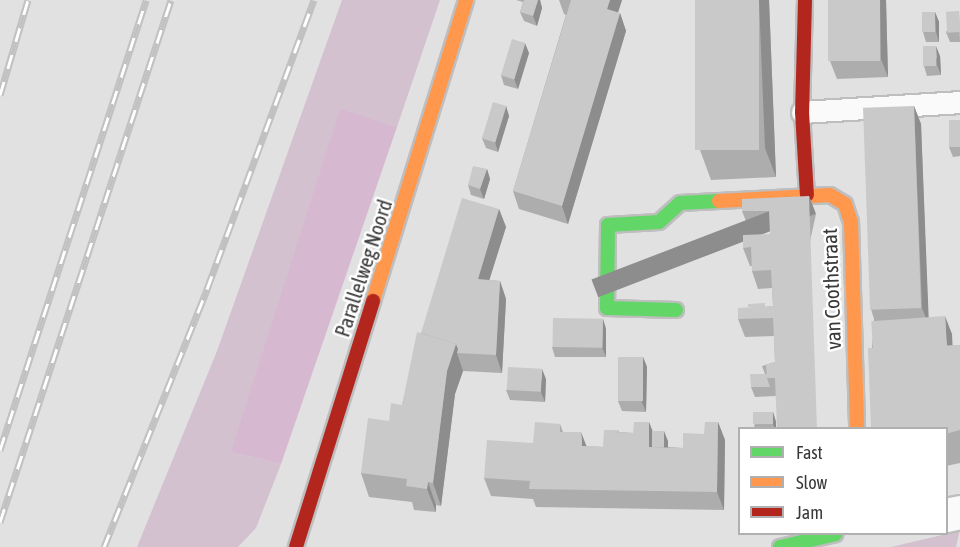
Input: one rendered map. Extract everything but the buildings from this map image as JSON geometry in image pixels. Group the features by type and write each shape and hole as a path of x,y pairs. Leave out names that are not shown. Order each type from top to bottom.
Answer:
{"street":[{"name":"Parallelweg Noord","path":"296,547 466,0"},
{"path":"805,0 802,112 807,195"},
{"name":"van Coothstraat","path":"676,310 607,309 608,225 659,222 680,203 830,195 845,204 851,222 857,427"},
{"path":"780,547 832,535"}],"lane":[{"path":"802,112 960,102"}],"shaded area":[{"path":"342,0 440,0 397,127 340,110 232,452 281,464 256,528 238,547 137,547 217,351"},
{"path":"340,109 397,127 281,464 231,452"},
{"path":"960,529 956,547 891,547 948,535"}],"railway":[{"path":"0,95 28,0"},
{"path":"0,450 146,0"},
{"path":"0,522 171,0"},
{"path":"104,547 207,289 314,0"}],"traffic: fast":[{"path":"676,310 607,308 608,225 659,222 680,203 719,201"},
{"path":"780,547 832,535"}],"traffic: slow":[{"path":"373,301 466,0"},
{"path":"719,201 830,195 845,204 851,222 857,427"}],"traffic: jam":[{"path":"805,0 802,112 807,195"},
{"path":"296,547 373,301"}]}
